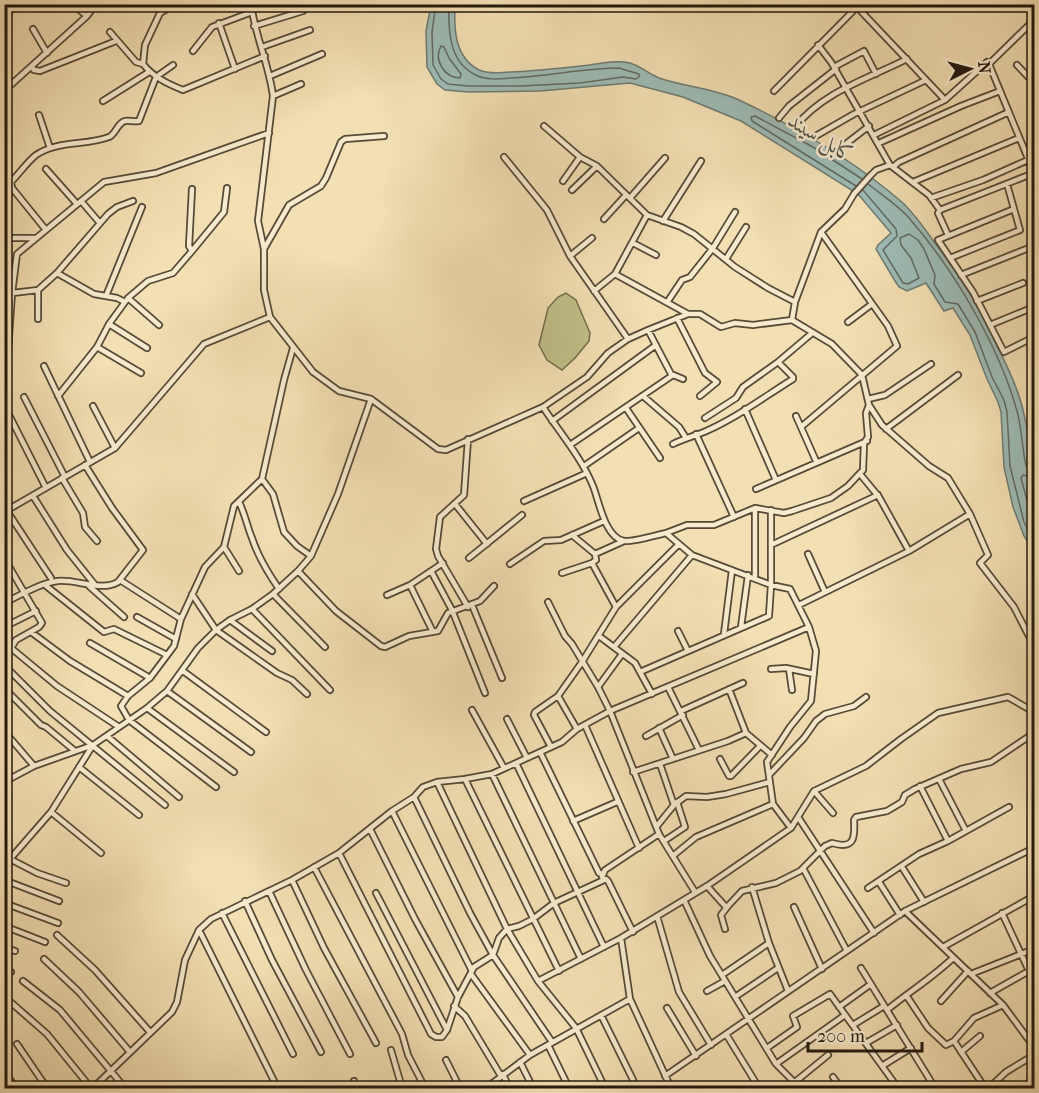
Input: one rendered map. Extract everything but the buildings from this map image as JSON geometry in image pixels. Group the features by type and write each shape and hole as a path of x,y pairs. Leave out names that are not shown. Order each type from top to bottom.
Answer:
{"street":[{"path":"6,16 16,4"},
{"path":"72,4 87,16"},
{"path":"4,109 6,90 87,16 96,4"},
{"path":"143,64 144,45 160,13 176,4"},
{"path":"251,4 254,27 270,75 273,96 258,221 264,249 264,290 270,317 313,372 339,391 371,399 438,449 446,450 543,407 587,376 608,353 628,339 677,318 688,314 700,314 721,327 735,323 753,325 792,320 832,344 862,375 869,405 886,429 929,466 948,478 970,514 988,555 980,563 1014,607 1035,645"},
{"path":"774,91 858,6 945,100"},
{"path":"254,27 303,11"},
{"path":"193,51 212,27 252,12"},
{"path":"874,135 945,100 987,62 989,64 1035,20"},
{"path":"219,23 235,69"},
{"path":"33,29 47,53"},
{"path":"262,47 310,30"},
{"path":"110,32 136,62 143,64 156,77 183,90 265,57"},
{"path":"32,67 40,71 116,41"},
{"path":"818,45 835,68 891,166 931,198 940,210 938,213 948,235"},
{"path":"779,118 789,106 835,68 864,51 876,74"},
{"path":"270,75 322,54"},
{"path":"795,128 818,104 846,87 907,59"},
{"path":"46,230 10,185 11,182 35,155 50,148 76,142 89,143 112,135 126,120 139,121 156,77 173,64"},
{"path":"940,210 1034,173 989,64"},
{"path":"1017,64 1035,83"},
{"path":"102,101 149,72"},
{"path":"814,137 860,111 926,80"},
{"path":"273,96 301,84"},
{"path":"879,143 1000,91"},
{"path":"792,320 795,302 821,232 845,209 854,194 876,170 891,166 1009,112"},
{"path":"39,116 50,148"},
{"path":"544,126 580,157 597,166 647,215 681,227 760,283 795,302"},
{"path":"838,150 869,126"},
{"path":"4,353 8,351 7,320 17,254 79,202 104,182 156,173 269,133"},
{"path":"264,249 289,205 321,186 341,142 345,139 384,136"},
{"path":"913,182 1019,138"},
{"path":"504,157 546,210 570,256 628,339"},
{"path":"563,180 580,157"},
{"path":"604,219 665,158"},
{"path":"931,198 983,180 1028,160"},
{"path":"663,221 701,161"},
{"path":"572,190 597,166"},
{"path":"46,169 99,222"},
{"path":"950,258 1020,230 1007,184"},
{"path":"58,396 97,347 109,324 127,300 148,281 173,273 192,252 224,212 227,188"},
{"path":"192,189 189,246 192,252"},
{"path":"4,294 38,290 57,273 99,222 117,207 134,201"},
{"path":"105,296 142,207"},
{"path":"1014,209 938,240 978,301 1004,352 1035,337"},
{"path":"668,302 682,280 690,277 713,248 735,212"},
{"path":"594,291 615,274 647,215"},
{"path":"726,259 746,227"},
{"path":"801,427 897,346 888,326 821,232"},
{"path":"4,238 36,238"},
{"path":"570,256 592,238"},
{"path":"633,243 656,255"},
{"path":"961,275 1034,248"},
{"path":"57,273 94,294 127,300 159,326"},
{"path":"615,274 688,314"},
{"path":"4,280 14,280"},
{"path":"978,301 1023,283"},
{"path":"38,290 38,319"},
{"path":"848,322 872,304"},
{"path":"990,325 1035,307"},
{"path":"7,511 115,448 204,344 270,317"},
{"path":"677,318 705,373 717,382 700,396"},
{"path":"109,324 147,348"},
{"path":"648,330 673,375 683,379"},
{"path":"705,418 736,398 743,387 812,334"},
{"path":"552,421 656,345"},
{"path":"97,347 141,373"},
{"path":"216,787 129,720 121,706 128,696 150,678 174,646 181,620 205,567 224,547 234,506 262,479 284,380 294,348"},
{"path":"673,444 696,434 702,434 793,379 778,362"},
{"path":"868,399 885,396 931,364"},
{"path":"4,603 55,582 72,581 113,586 143,550 112,508 88,463 44,366"},
{"path":"570,445 673,375"},
{"path":"886,429 958,375"},
{"path":"643,396 679,427 686,438"},
{"path":"24,397 83,513 85,527 97,541"},
{"path":"4,782 34,766 93,745 147,708 167,691 198,648 216,630 273,594 298,571 311,556 338,494 371,399"},
{"path":"4,405 46,488"},
{"path":"595,554 624,541 666,533 687,525 714,525 755,508 784,513 831,498 861,474 865,465 866,413 869,405"},
{"path":"93,406 115,448"},
{"path":"543,407 584,466 604,521 616,537 624,541"},
{"path":"626,408 660,458"},
{"path":"745,409 776,480"},
{"path":"796,416 816,461"},
{"path":"584,466 639,428"},
{"path":"696,434 734,517"},
{"path":"468,440 464,495 439,520 436,552 470,606 502,678"},
{"path":"756,489 816,461 867,441"},
{"path":"524,501 587,473"},
{"path":"861,474 878,495 909,551"},
{"path":"262,479 273,494 284,532 297,546 311,556"},
{"path":"771,545 878,495"},
{"path":"33,496 92,585 124,617"},
{"path":"4,500 7,511 51,578"},
{"path":"239,502 247,518 251,537 260,559 279,589"},
{"path":"455,504 487,544"},
{"path":"755,508 755,578"},
{"path":"640,672 769,616 771,510"},
{"path":"799,605 909,551 970,514"},
{"path":"469,558 522,515"},
{"path":"510,564 544,541 561,540 604,521"},
{"path":"666,533 692,555 771,585 790,589 809,627 816,651 811,701 790,727 767,762 773,804 791,828"},
{"path":"562,573 596,560 595,554 572,535"},
{"path":"551,747 534,715 535,712 558,696 616,608 678,545"},
{"path":"224,547 239,571"},
{"path":"808,554 825,592"},
{"path":"614,647 692,555"},
{"path":"4,558 42,623 16,640 4,660"},
{"path":"387,595 410,585 443,562"},
{"path":"592,563 616,608"},
{"path":"724,634 732,570"},
{"path":"298,571 336,611 385,647 409,636 433,632 440,628 452,610 480,601 494,586"},
{"path":"431,571 452,610 485,693"},
{"path":"741,627 748,575"},
{"path":"120,580 181,620"},
{"path":"45,585 105,633 114,629 167,655"},
{"path":"410,585 433,632"},
{"path":"192,594 216,630 277,673 292,680 308,694"},
{"path":"273,594 325,647"},
{"path":"548,602 565,636 598,687 660,834 695,892"},
{"path":"252,609 330,690"},
{"path":"4,627 36,611"},
{"path":"137,617 176,639"},
{"path":"230,620 272,651"},
{"path":"7,999 47,1034 92,1089 175,1009 185,960 200,930 211,919 292,880 339,853 423,788 437,782 492,774 562,742 577,729 610,711 809,627"},
{"path":"678,630 688,651"},
{"path":"31,632 70,661 128,696"},
{"path":"599,636 635,663 652,694"},
{"path":"90,643 150,678"},
{"path":"10,648 57,686 119,727"},
{"path":"598,687 622,654"},
{"path":"4,665 50,711 165,805"},
{"path":"771,669 789,669 813,674"},
{"path":"789,669 792,690"},
{"path":"183,671 266,732"},
{"path":"645,736 682,713 743,683"},
{"path":"668,687 699,750"},
{"path":"4,688 41,725 75,752"},
{"path":"729,689 746,733 772,755"},
{"path":"167,691 251,752"},
{"path":"558,696 577,729"},
{"path":"769,775 790,754 816,721 825,714 854,705 866,697"},
{"path":"538,981 633,932 707,886 791,828 814,791 866,766 938,713 1008,697 1029,709 1035,717"},
{"path":"147,708 234,772"},
{"path":"472,710 504,768"},
{"path":"507,720 527,758"},
{"path":"585,725 639,848"},
{"path":"659,728 673,759"},
{"path":"4,731 34,766"},
{"path":"633,772 746,733"},
{"path":"725,929 721,915 742,891 776,883 803,868 825,846 832,843 840,846 853,841 856,817 896,807 905,795 920,786 961,769 991,762 1035,733"},
{"path":"106,736 179,796"},
{"path":"4,866 51,812 93,745"},
{"path":"720,759 731,776 760,746"},
{"path":"540,752 599,873 608,881 633,932"},
{"path":"516,763 604,947"},
{"path":"660,764 685,827 664,841"},
{"path":"79,767 139,815"},
{"path":"4,770 11,777"},
{"path":"492,774 581,959"},
{"path":"465,779 559,972"},
{"path":"939,779 966,831"},
{"path":"437,782 507,929 538,981 576,1028 605,1089"},
{"path":"657,826 675,803 686,796 707,797 770,783"},
{"path":"920,786 948,841"},
{"path":"814,791 834,813"},
{"path":"414,797 470,914 550,1043 569,1089"},
{"path":"573,821 617,802"},
{"path":"674,855 696,837 773,804"},
{"path":"868,888 918,854 948,841 1009,807"},
{"path":"392,810 472,972 530,1055"},
{"path":"51,812 100,853"},
{"path":"798,817 874,933"},
{"path":"370,829 415,919 458,997"},
{"path":"339,853 431,1034 442,1037 447,1030 458,997 474,967 494,955 499,938 507,929 533,919 554,903 602,877 605,870 660,834"},
{"path":"665,1076 905,911 1035,848"},
{"path":"10,859 66,884"},
{"path":"314,867 402,1034 408,1055 425,1089"},
{"path":"902,867 924,902"},
{"path":"803,868 847,951"},
{"path":"4,880 58,901"},
{"path":"292,880 324,948 376,1043"},
{"path":"879,882 900,915"},
{"path":"707,886 725,906 728,906"},
{"path":"752,887 769,943 788,991"},
{"path":"269,891 306,970 350,1053"},
{"path":"376,893 447,1030"},
{"path":"943,947 1035,896"},
{"path":"684,900 710,956 725,981 777,1064 800,1089"},
{"path":"245,902 272,960 321,1052"},
{"path":"4,903 58,923"},
{"path":"794,906 822,969"},
{"path":"905,911 1003,1005 1035,1047"},
{"path":"990,993 1029,972 1002,913"},
{"path":"222,914 293,1054"},
{"path":"657,916 679,992 711,1045"},
{"path":"4,926 45,942"},
{"path":"200,930 274,1081 275,1089"},
{"path":"57,935 95,970 150,1032"},
{"path":"621,938 630,999 671,1089"},
{"path":"722,975 769,943"},
{"path":"4,947 15,951"},
{"path":"941,1002 970,973 1035,949"},
{"path":"853,1025 906,995 934,976 953,958"},
{"path":"44,959 79,992 130,1052"},
{"path":"735,997 778,968"},
{"path":"861,968 935,1089"},
{"path":"4,970 11,972"},
{"path":"23,981 60,1010 125,1089"},
{"path":"707,991 725,981"},
{"path":"839,1007 871,984"},
{"path":"767,1048 797,1027 793,1016 829,994 898,1089"},
{"path":"906,995 928,1028 944,1045 954,1041 974,1018 1003,1005"},
{"path":"486,1089 530,1055 630,999"},
{"path":"454,1006 465,1016 509,1089"},
{"path":"667,1008 696,1056"},
{"path":"601,1015 637,1089"},
{"path":"777,1064 845,1015"},
{"path":"866,1043 897,1025"},
{"path":"726,1034 759,1089"},
{"path":"962,1052 980,1036"},
{"path":"954,1041 987,1089 1006,1072 1035,1055"},
{"path":"17,1044 47,1089"},
{"path":"882,1066 910,1048"},
{"path":"391,1050 402,1089"},
{"path":"795,1082 828,1055"},
{"path":"446,1060 460,1089"},
{"path":"520,1062 533,1089"},
{"path":"4,1071 16,1089"},
{"path":"1026,1089 1034,1076"},
{"path":"833,1077 841,1089"},
{"path":"354,1081 355,1089"}],"green space":[{"path":"566,293 576,300 590,333 589,341 562,370 547,360 539,345 548,308 558,297"}],"water":[{"path":"431,5 455,5 457,41 460,50 465,58 479,70 498,73 609,62 630,63 659,78 719,93 760,110 845,159 903,203 925,229 971,296 985,320 1018,393 1028,431 1032,465 1034,552 1024,536 1013,507 1004,467 1001,412 970,335 953,308 944,311 926,283 907,291 899,287 876,249 891,233 858,194 741,121 683,97 630,83 540,91 445,90 437,84 427,67 426,31"}],"water label":[{"name":"کابل سيند","path":"822,137"}]}
